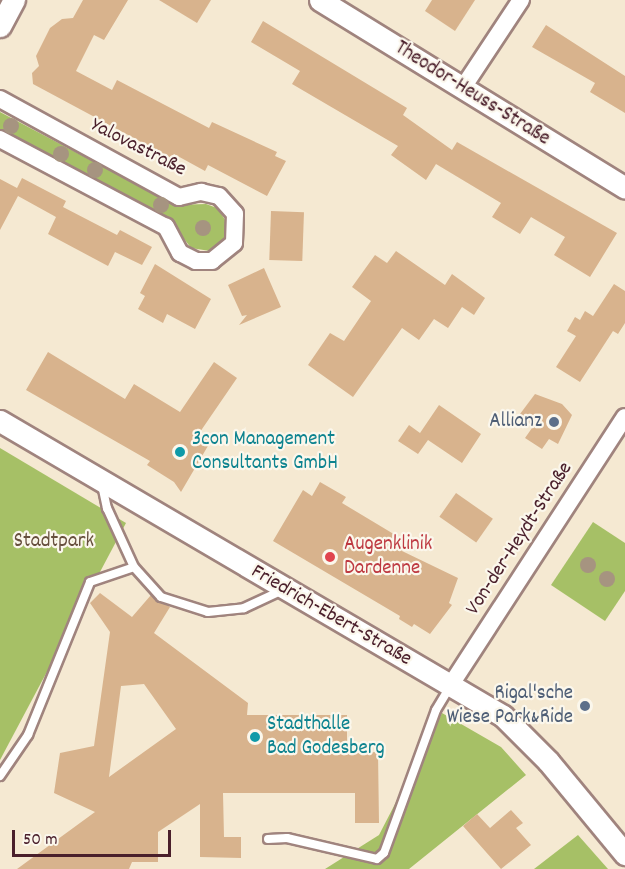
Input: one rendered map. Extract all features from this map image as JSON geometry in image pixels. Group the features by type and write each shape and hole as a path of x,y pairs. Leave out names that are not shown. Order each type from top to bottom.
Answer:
{"street":[{"path":"0,26 14,0"},
{"name":"Theodor-Heuss-Straße","path":"320,0 625,188"},
{"path":"462,88 521,0"},
{"name":"Yalovastraße","path":"0,99 179,197 201,192 219,196 235,214 234,243 212,261 196,261 180,253 165,227 0,139"},
{"name":"Von-der-Heydt-Straße","path":"452,683 625,417"},
{"name":"Friedrich-Ebert-Straße","path":"0,421 286,589 452,683 503,716 531,742 625,854"}],"lane":[{"path":"102,482 107,508 134,567 161,597 208,612 244,608 286,589"},
{"path":"0,776 28,735 90,582 134,567"},
{"path":"268,839 286,838 377,859 384,853 436,710 452,683"}],"green space":[{"path":"0,112 175,205 206,204 217,208 226,221 224,239 210,251 191,248 169,219 0,129"},
{"name":"Stadtpark","path":"0,448 126,523 0,760"},
{"path":"593,522 625,543 625,591 605,621 551,585"},
{"path":"442,713 501,747 526,775 409,869 325,869 379,835"},
{"path":"578,835 608,869 534,869"}],"building":[{"path":"83,0 128,0 104,40 94,35 76,71 112,90 117,80 209,128 212,122 277,152 275,156 286,161 267,196 208,165 205,171 174,154 171,158 33,84 32,73 39,66 36,56 50,28 62,19 73,18"},
{"path":"159,0 211,0 197,23"},
{"path":"432,0 475,0 455,31 425,11"},
{"path":"263,21 407,108 403,115 452,150 457,142 617,233 590,277 554,255 565,237 531,217 520,234 492,217 501,203 436,164 426,180 391,155 398,146 292,84 300,71 251,42"},
{"path":"546,25 625,76 625,113 590,92 595,83 532,47"},
{"path":"22,178 66,201 63,207 117,235 120,230 152,247 142,265 115,252 108,266 48,234 56,217 18,196 0,230 0,179 17,188"},
{"path":"271,211 304,212 302,261 269,260"},
{"path":"396,251 445,285 452,274 485,298 474,315 462,307 448,328 434,319 419,340 402,328 353,397 308,365 330,333 344,341 371,301 352,287 375,255 387,263"},
{"path":"155,264 211,299 195,329 167,314 163,323 138,309 145,296 140,293"},
{"path":"264,268 281,307 239,325 247,315 242,316 228,285"},
{"path":"614,284 625,291 625,323 618,334 613,331 580,382 556,367 576,336 567,331 575,317 580,320 585,311 593,316"},
{"path":"48,352 125,399 134,384 180,412 214,362 237,378 200,432 212,439 181,492 174,482 147,465 150,461 26,390"},
{"path":"535,394 562,404 572,415 558,444 549,439 542,449 525,438 532,428 517,418"},
{"path":"439,405 481,434 462,463 428,440 418,454 398,441 409,425 420,433"},
{"path":"320,482 346,497 342,503 407,542 402,551 458,578 449,603 452,605 430,634 414,624 412,627 399,619 400,616 273,541 303,490 312,496"},
{"path":"456,493 493,519 476,543 439,517"},
{"name":"Stadthalle Bad Godesberg","path":"100,593 132,617 151,595 170,607 154,633 248,703 247,715 347,715 347,753 378,752 379,823 355,823 355,793 223,793 224,837 241,837 241,858 200,857 200,804 158,832 158,862 132,862 129,869 17,869 95,812 54,793 60,753 94,746 110,632 90,603","holes":["144,684 176,729 109,777 121,686"]},
{"path":"511,810 523,823 516,828 531,845 501,869 463,826 477,814 490,828"}],"place":[{"name":"Allianz","path":"554,422"},
{"name":"3con Management Consultants GmbH","path":"180,452"},
{"name":"Augenklinik Dardenne","path":"330,557"},
{"name":"Rigal'sche Wiese Park&Ride","path":"585,706"},
{"name":"Stadthalle Bad Godesberg","path":"255,737"}]}
